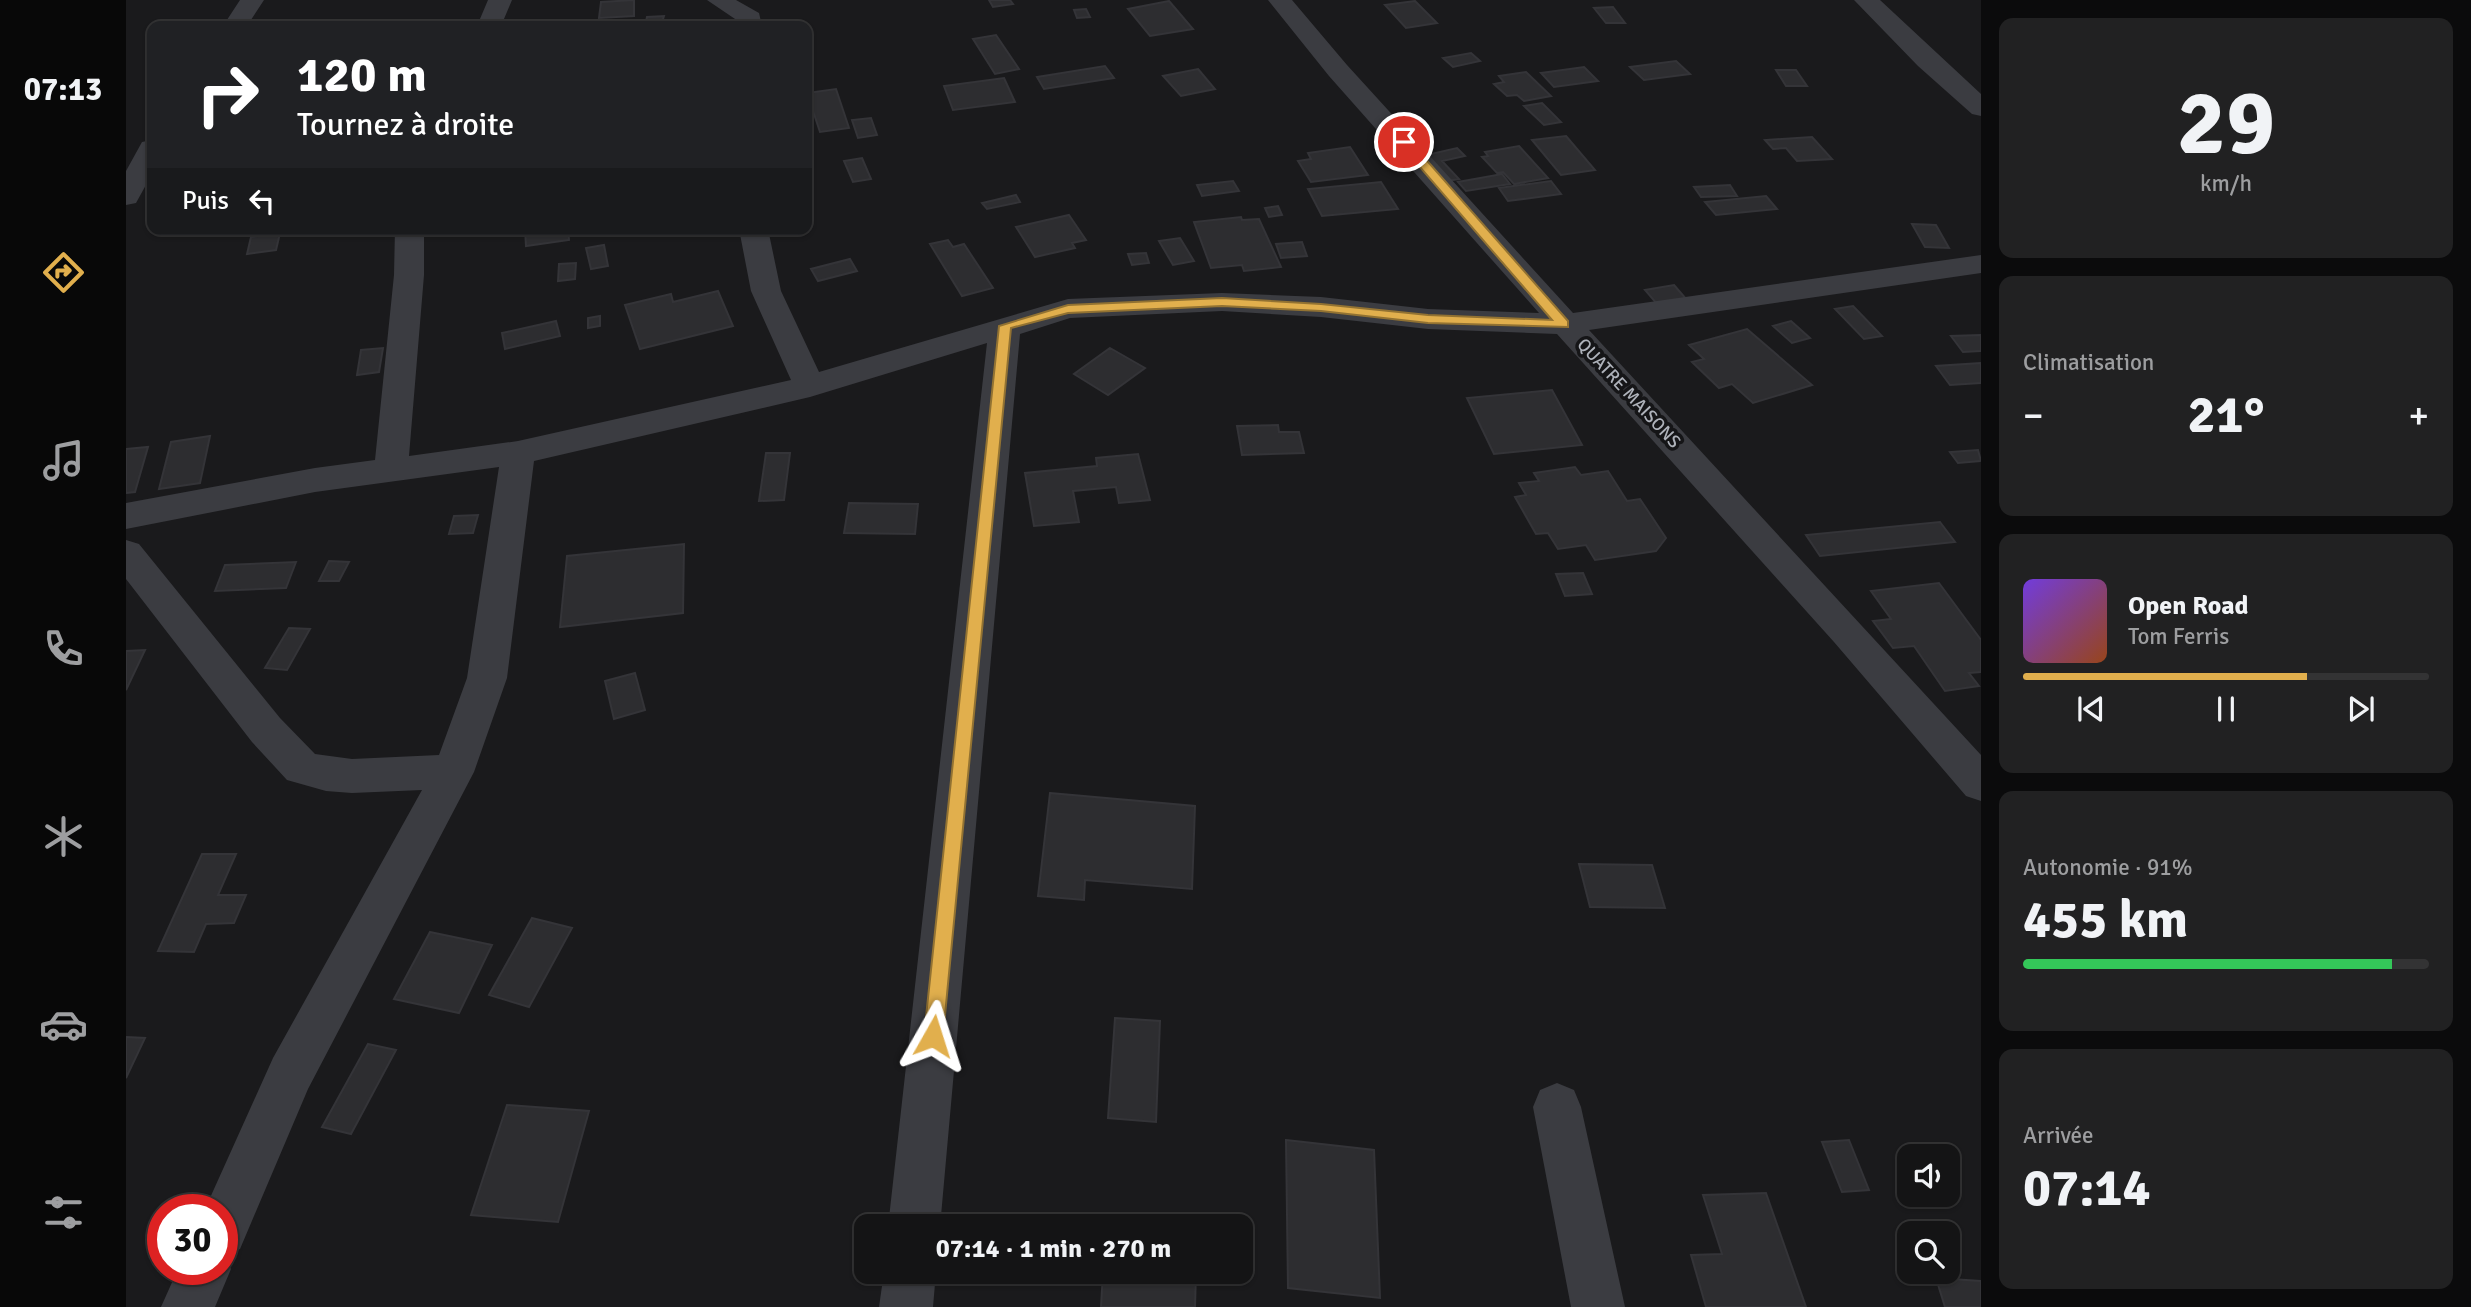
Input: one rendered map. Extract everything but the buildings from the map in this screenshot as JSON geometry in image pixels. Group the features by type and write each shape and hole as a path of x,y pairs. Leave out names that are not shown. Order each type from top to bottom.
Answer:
{"street":[{"path":"238,21 252,0"},
{"path":"491,21 500,0"},
{"path":"719,0 745,13 750,21"},
{"name":"QUATRE MAISONS","path":"1280,0 1360,96 1418,157 1563,324 1967,750 1981,784"},
{"path":"1866,0 1927,61 1981,108"},
{"path":"126,197 147,157"},
{"path":"391,471 409,275 410,235"},
{"path":"754,235 758,267 767,299 810,386"},
{"path":"126,516 316,480 518,453 617,428 810,386 1068,309 1222,302 1321,307 1428,319 1563,324 1981,264"},
{"path":"915,1214 1005,326"},
{"path":"238,1194 290,1074 453,772 487,678 518,453"},
{"path":"126,553 266,730 302,768 326,775 352,776 453,772"},
{"path":"1557,1107 1598,1307"},
{"path":"906,1307 909,1284"},
{"path":"188,1307 198,1285"}],"route":[{"path":"933,1036 1005,326 1068,309 1222,302 1321,307 1503,324 1563,324 1404,142"}]}
